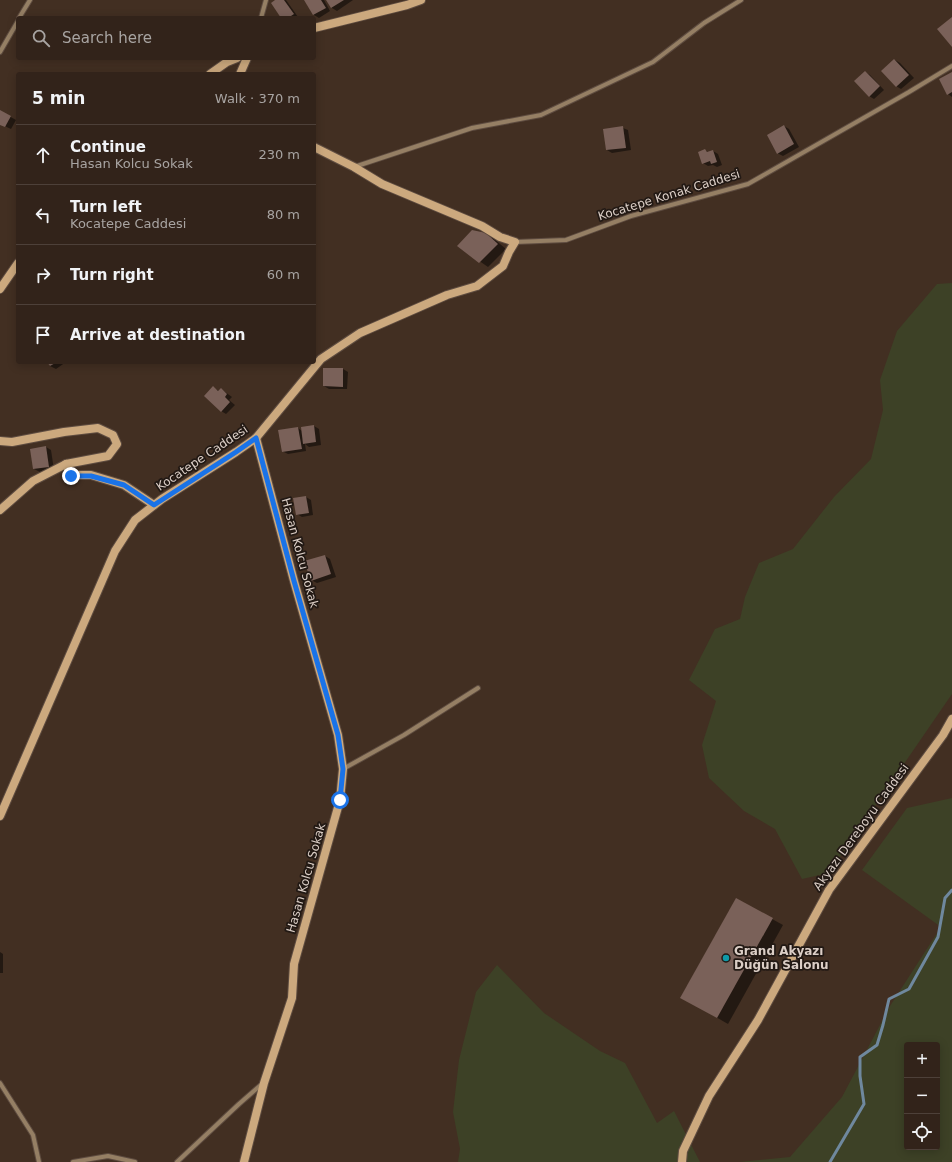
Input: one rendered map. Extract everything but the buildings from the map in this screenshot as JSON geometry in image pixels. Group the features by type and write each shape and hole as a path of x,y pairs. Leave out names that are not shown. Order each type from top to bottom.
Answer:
{"main road":[{"path":"316,28 407,5 421,0"},
{"path":"213,72 232,60"},
{"path":"241,72 246,60"},
{"name":"Kocatepe Konak Caddesi","path":"316,148 354,167 382,184 482,226 500,237 515,242"},
{"name":"Kocatepe Caddesi","path":"0,816 115,551 135,520 154,505 256,438 321,359 360,333 447,295 477,286 503,266 515,242"},
{"path":"0,289 16,266"},
{"path":"0,441 12,442 64,432 98,428 113,434 117,444 108,456 66,464 34,481 0,510"},
{"name":"Hasan Kolcu Sokak","path":"244,1162 264,1083 292,998 294,964 340,800 343,769 338,735 294,581 256,438"},
{"path":"66,464 71,476 91,476 124,485 154,505"},
{"name":"Akyazı Dereboyu Caddesi","path":"682,1162 683,1151 709,1096 758,1020 829,890 943,735 952,720"}],"street":[{"path":"21,16 30,0"},
{"path":"262,16 266,0"},
{"path":"354,167 472,128 541,115 652,62 704,24 741,0"},
{"path":"0,52 16,24"},
{"name":"Kocatepe Konak Caddesi","path":"515,242 566,240 631,216 748,184 952,66"},
{"path":"343,769 404,735 478,688"},
{"path":"0,1083 33,1135 39,1162"},
{"path":"177,1162 239,1104 264,1083"},
{"path":"73,1162 108,1156 135,1162"}],"green space":[{"path":"952,283 952,694 829,873 802,879 775,829 744,811 709,778 702,745 716,701 689,680 715,629 740,619 745,597 759,563 793,549 834,497 871,459 883,410 880,380 897,331 937,284"},
{"path":"952,798 952,1162 740,1162 790,1157 842,1097 890,1006 941,927 862,870 907,808"},
{"path":"497,965 544,1013 600,1051 625,1063 657,1123 674,1111 700,1162 458,1162 460,1149 453,1112 459,1060 476,992"}],"waterway":[{"path":"830,1162 864,1104 860,1076 860,1057 877,1045 889,999 909,989 938,937 945,898 952,890"}],"place":[{"name":"Grand Akyazı Düğün Salonu","path":"726,958"}],"route":[{"path":"71,476 91,476 124,485 154,505 162,498 256,438 294,581 338,735 343,769 340,800"}]}
